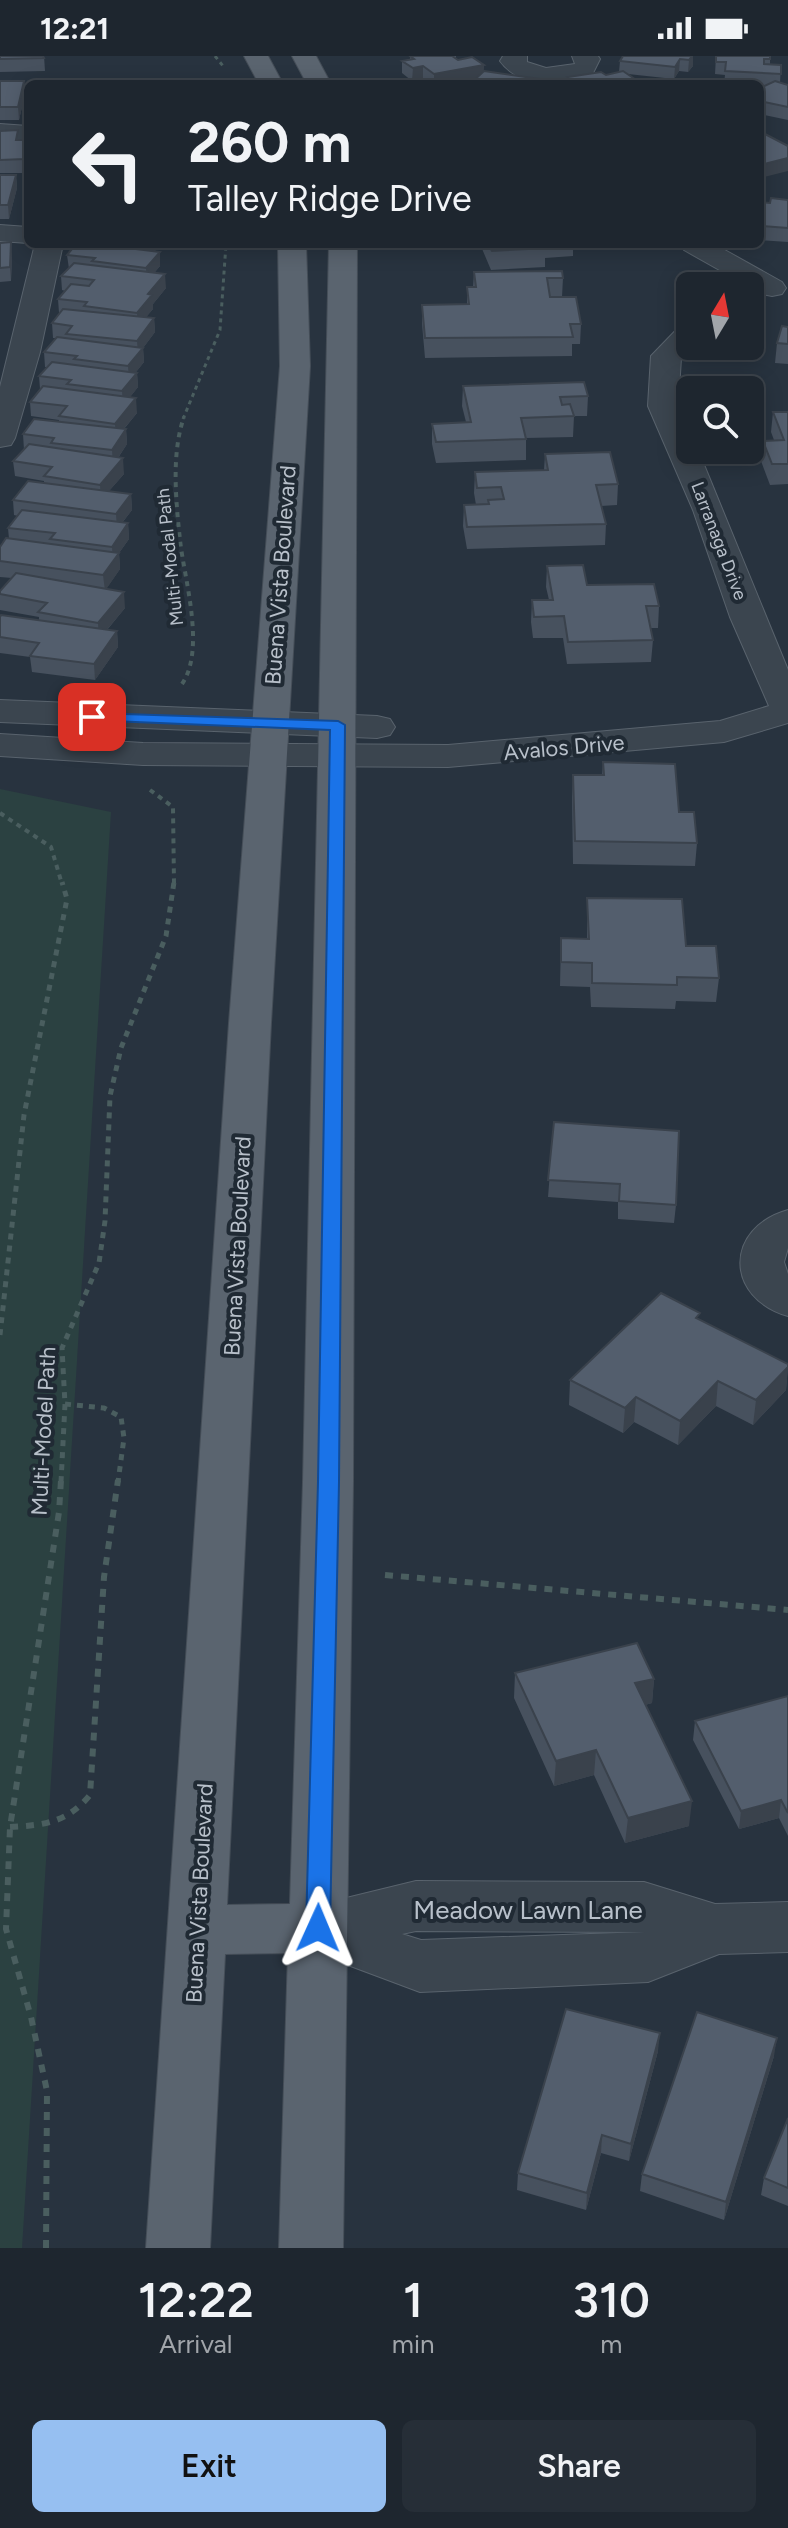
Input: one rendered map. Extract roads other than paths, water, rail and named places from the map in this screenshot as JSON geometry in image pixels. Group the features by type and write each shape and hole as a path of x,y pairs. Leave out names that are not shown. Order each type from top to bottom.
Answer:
{"main road":[{"path":"256,56 269,80"},
{"path":"304,56 317,80"},
{"name":"Buena Vista Boulevard","path":"178,2248 269,740 295,366 292,248"},
{"path":"311,2248 328,1482 343,248"},
{"path":"197,1930 318,1928"}],"street":[{"path":"515,56 512,61 521,69 557,75 585,68 588,59 584,56"},
{"path":"0,132 24,134"},
{"path":"0,233 24,235"},
{"path":"0,438 13,351 48,248"},
{"path":"701,248 770,290"},
{"name":"Larranaga Drive","path":"676,346 666,356 663,406 709,510 747,617 788,710"},
{"name":"Avalos Drive","path":"269,740 337,741 448,756 724,731 788,710"},
{"path":"0,711 269,740"},
{"path":"0,745 143,754 269,740"},
{"path":"788,1225 765,1244 760,1260 764,1276 776,1292 788,1300"},
{"name":"Meadow Lawn Lane","path":"318,1928 420,1966 648,1957 715,1929 788,1927"}]}
